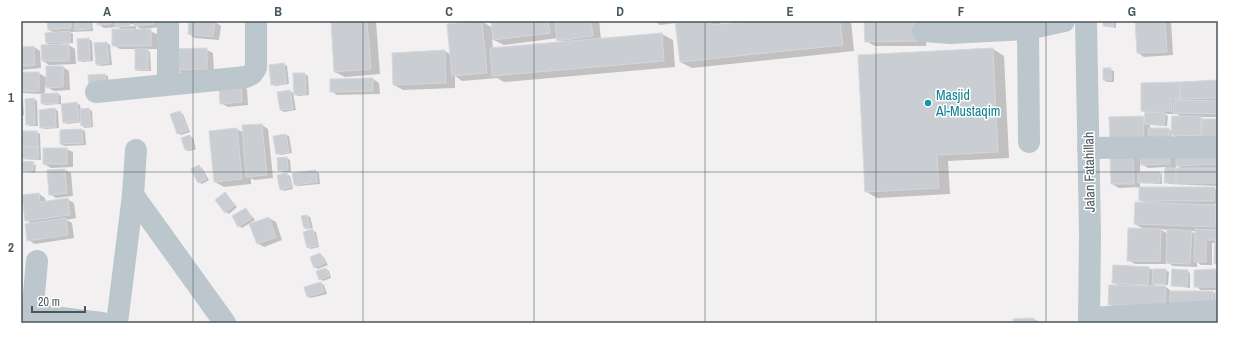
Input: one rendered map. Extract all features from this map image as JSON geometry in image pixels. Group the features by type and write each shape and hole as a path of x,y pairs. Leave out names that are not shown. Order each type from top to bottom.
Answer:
{"street":[{"path":"168,21 168,84"},
{"path":"96,92 168,84 236,79 252,74 256,68 257,61 256,21"},
{"path":"923,31 950,33 1028,29 1064,21"},
{"name":"Jalan Fatahillah","path":"1086,21 1090,234 1089,320"},
{"path":"1028,29 1029,142"},
{"path":"1088,148 1218,147"},
{"path":"117,323 133,195 136,150"},
{"path":"133,195 225,323"},
{"path":"37,261 26,314 102,323"},
{"path":"1089,320 1218,311"}],"building":[{"path":"47,21 71,21 71,28 48,30"},
{"path":"75,21 90,21 90,29 75,30"},
{"path":"97,21 111,21 111,24 97,25"},
{"path":"115,21 129,21 130,26 115,27"},
{"path":"134,21 154,21 154,24 134,26"},
{"path":"189,21 215,21 213,37 188,34"},
{"path":"331,21 367,21 371,69 334,72"},
{"path":"482,21 487,73 452,76 447,24"},
{"path":"491,21 548,21 550,33 493,40"},
{"path":"555,21 591,21 593,36 557,41"},
{"path":"675,21 710,21 711,25 753,21 840,21 843,45 680,62"},
{"path":"864,21 917,21 917,41 865,42"},
{"path":"1103,21 1113,21 1113,27 1103,26"},
{"path":"1135,21 1165,21 1167,52 1137,53"},
{"path":"112,29 151,29 151,46 112,46"},
{"path":"70,31 70,42 46,43 45,33"},
{"path":"662,33 664,61 492,76 490,48"},
{"path":"89,38 90,60 78,61 77,39"},
{"path":"107,42 109,63 96,65 94,43"},
{"path":"69,44 69,61 42,61 41,45"},
{"path":"34,46 35,65 21,66 21,47"},
{"path":"207,48 207,69 175,70 175,49"},
{"name":"Masjid Al-Mustaqim","path":"993,48 998,152 937,155 939,188 865,192 858,55"},
{"path":"135,49 148,49 148,70 135,70"},
{"path":"445,50 446,83 393,85 392,53"},
{"path":"284,63 286,83 271,85 269,65"},
{"path":"46,66 63,66 63,87 46,88"},
{"path":"1103,68 1111,68 1111,80 1103,80"},
{"path":"21,72 39,72 39,91 21,91"},
{"path":"293,73 305,73 306,94 294,95"},
{"path":"105,74 106,90 89,91 88,75"},
{"path":"373,78 373,91 330,92 330,79"},
{"path":"1218,80 1218,98 1180,99 1180,82"},
{"path":"1180,82 1180,99 1171,99 1172,111 1141,111 1141,83"},
{"path":"241,84 242,102 220,104 219,86"},
{"path":"290,90 293,109 280,110 277,92"},
{"path":"58,93 58,103 41,104 41,94"},
{"path":"34,98 35,124 26,125 25,99"},
{"path":"1174,100 1218,101 1218,114 1173,113"},
{"path":"77,102 79,121 63,123 61,104"},
{"path":"55,108 56,127 40,128 39,110"},
{"path":"89,108 91,126 81,126 80,109"},
{"path":"180,111 188,130 177,134 170,114"},
{"path":"1145,112 1165,113 1164,125 1144,124"},
{"path":"1143,116 1144,138 1110,139 1109,117"},
{"path":"1172,116 1201,116 1200,136 1171,135"},
{"path":"1202,119 1218,119 1218,139 1201,139"},
{"path":"262,124 267,175 246,177 242,125"},
{"path":"237,128 242,179 214,182 209,131"},
{"path":"1148,128 1169,128 1169,139 1149,140"},
{"path":"82,129 83,143 60,144 60,130"},
{"path":"21,131 37,131 38,147 21,147"},
{"path":"286,134 289,152 276,154 273,136"},
{"path":"190,135 194,148 185,150 181,138"},
{"path":"21,147 38,147 38,158 21,158"},
{"path":"43,148 67,148 67,164 43,164"},
{"path":"1218,149 1218,164 1176,166 1176,150"},
{"path":"1169,151 1170,164 1141,165 1140,152"},
{"path":"1133,153 1134,184 1111,184 1110,154"},
{"path":"287,157 288,170 278,171 277,158"},
{"path":"21,161 34,162 32,172 21,170"},
{"path":"199,165 206,179 198,183 191,169"},
{"path":"1165,168 1176,168 1176,183 1164,183"},
{"path":"1176,168 1218,168 1218,183 1176,183"},
{"path":"65,169 67,193 49,195 47,170"},
{"path":"316,170 317,182 294,185 292,173"},
{"path":"1138,172 1160,172 1160,182 1138,183"},
{"path":"287,173 291,187 280,190 277,175"},
{"path":"1139,187 1215,187 1214,201 1139,201"},
{"path":"225,192 235,205 225,213 215,200"},
{"path":"39,193 40,202 68,198 70,215 25,221 22,195"},
{"path":"1135,202 1216,205 1215,227 1134,224"},
{"path":"246,208 252,218 238,227 232,216"},
{"path":"307,215 310,227 304,228 301,216"},
{"path":"269,217 276,237 257,244 249,224"},
{"path":"66,218 68,235 27,241 25,224"},
{"path":"1128,228 1161,229 1160,261 1127,261"},
{"path":"313,229 317,246 307,248 303,232"},
{"path":"1167,229 1192,231 1190,264 1166,263"},
{"path":"1195,229 1218,230 1218,264 1214,264 1215,240 1206,240 1206,262 1194,262"},
{"path":"320,253 325,263 314,268 310,257"},
{"path":"1113,265 1149,267 1148,285 1112,283"},
{"path":"326,268 329,276 319,280 316,271"},
{"path":"1153,269 1166,269 1165,284 1152,284"},
{"path":"1172,269 1188,270 1187,287 1171,286"},
{"path":"1218,269 1218,287 1194,287 1194,270"},
{"path":"321,282 324,292 307,297 304,287"},
{"path":"1109,285 1166,286 1165,306 1108,305"},
{"path":"1216,289 1218,289 1218,305 1215,305"},
{"path":"1170,291 1213,291 1213,305 1170,304"},
{"path":"1034,318 1034,323 1013,323 1013,319"}],"place":[{"name":"Masjid Al-Mustaqim","path":"928,103"}]}
